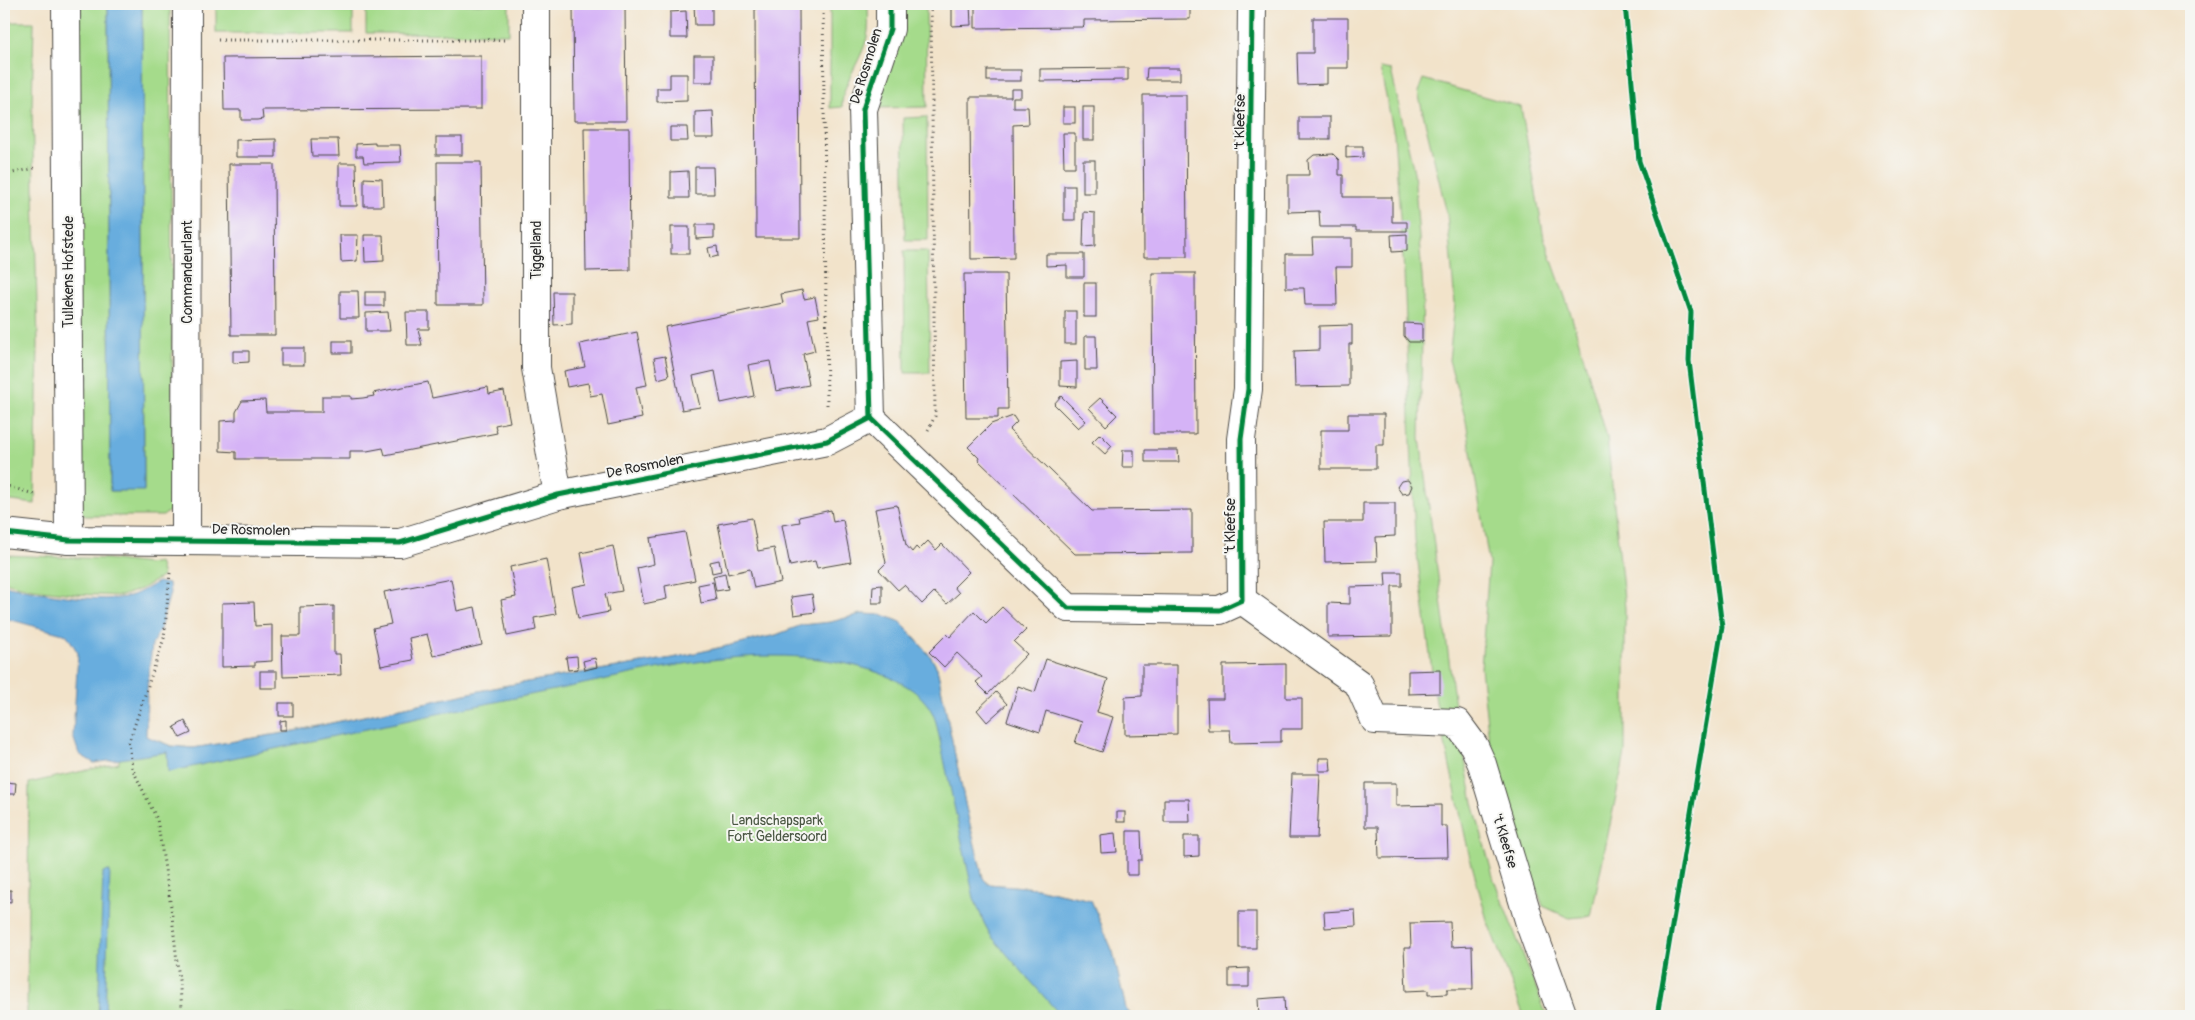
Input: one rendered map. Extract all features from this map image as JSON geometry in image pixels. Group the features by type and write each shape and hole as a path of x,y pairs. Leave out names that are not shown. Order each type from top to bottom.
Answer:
{"street":[{"name":"Tullekens Hofstede","path":"66,4 69,540"},
{"name":"Commandeurlant","path":"178,540 188,40 187,4"},
{"name":"Tiggelland","path":"536,4 536,368 558,494"},
{"name":"De Rosmolen","path":"4,533 69,540 400,543 558,494 827,441 871,418 863,109 890,29 890,4"},
{"name":"'t Kleefse","path":"1252,4 1248,388 1241,439 1242,600 1359,684 1376,720 1457,723 1474,746 1482,764 1531,928 1563,1016"},
{"path":"871,418 1068,608 1220,610 1242,600"}],"path":[{"path":"823,4 827,441"},
{"path":"914,460 935,416 931,4"},
{"path":"188,40 536,40"},
{"path":"178,540 171,568 164,638 129,742 132,768 157,819 171,907 183,1016"},
{"path":"597,1016 606,1016"}],"green space":[{"path":"76,4 108,4 110,491 144,490 142,4 170,4 173,508 163,516 85,516 80,509"},
{"path":"216,4 353,4 353,33 216,33"},
{"path":"366,4 509,4 509,34 366,33"},
{"path":"830,4 868,4 868,31 863,50 849,78 842,107 830,108"},
{"path":"899,4 926,4 927,107 874,108"},
{"path":"4,22 34,22 32,109 38,344 35,504 4,500"},
{"path":"1380,68 1391,70 1414,172 1423,290 1420,438 1455,706 1473,803 1494,880 1547,1016 1524,1016 1487,920 1469,854 1436,702 1415,539 1404,272 1394,134"},
{"path":"1423,79 1521,107 1544,238 1570,311 1607,437 1625,608 1625,753 1591,916 1569,918 1543,906 1519,842 1489,741 1481,668 1489,563 1466,421 1449,360 1455,304 1447,214 1418,92"},
{"path":"927,117 928,240 905,240 903,118"},
{"path":"904,251 928,251 930,373 905,373"},
{"path":"4,555 108,559 148,564 159,562 163,576 141,589 121,596 74,594 32,589 4,582"},
{"name":"Landschapspark Fort Geldersoord","path":"861,614 883,615 901,622 931,657 937,668 966,808 983,878 988,884 1036,888 1091,900 1113,952 1126,1009 1132,1016 27,1016 29,783 119,763 119,750 160,741 171,746 194,748 290,732 503,686 678,657 776,635 802,625 831,622"}],"water":[{"path":"108,4 142,4 144,491 110,491"},
{"path":"158,582 169,584 170,593 160,629 152,645 147,690 146,736 171,746 193,748 290,732 503,686 678,657 776,635 802,625 831,622 861,614 883,615 901,622 931,657 937,668 966,808 983,878 988,884 1036,888 1091,900 1113,952 1126,1009 1132,1016 1061,1016 991,936 974,898 935,720 927,704 915,692 898,681 858,666 815,658 777,656 722,659 640,672 168,772 167,752 94,763 79,754 73,736 78,653 67,635 4,618 4,585 65,596 98,599 134,595"},
{"path":"110,871 105,1016 98,1016 103,872"}],"building":[{"path":"573,4 625,4 626,121 574,121"},
{"path":"694,4 712,4 712,25 695,25"},
{"path":"755,4 799,4 800,238 756,238"},
{"path":"952,4 970,4 971,25 952,26"},
{"path":"975,4 1190,4 1190,19 1084,20 1083,27 975,28"},
{"path":"686,11 687,38 670,38 670,12"},
{"path":"1313,18 1348,18 1348,68 1327,68 1327,84 1298,85 1297,53 1313,53"},
{"path":"694,55 713,55 713,82 694,82"},
{"path":"481,56 481,109 262,110 263,119 257,120 241,120 241,110 224,110 223,58"},
{"path":"1128,68 1128,80 1040,81 1040,69"},
{"path":"1147,68 1180,68 1180,80 1146,80"},
{"path":"987,70 1021,70 1021,81 987,81"},
{"path":"670,74 687,74 687,101 657,102 657,88 670,88"},
{"path":"1011,89 1021,89 1021,97 1013,97 1013,107 1028,107 1029,124 1013,125 1014,258 971,259 970,97 1011,97"},
{"path":"1143,95 1186,95 1187,257 1144,257"},
{"path":"1063,107 1075,107 1075,123 1063,123"},
{"path":"1083,107 1094,107 1094,140 1083,140"},
{"path":"713,111 714,138 695,138 695,112"},
{"path":"1299,117 1330,117 1330,139 1299,139"},
{"path":"670,127 687,127 688,141 670,141"},
{"path":"584,128 629,128 630,270 586,271"},
{"path":"1063,133 1075,133 1075,167 1064,167"},
{"path":"436,137 462,137 462,155 436,155"},
{"path":"276,139 276,157 236,157 236,140"},
{"path":"311,139 338,139 339,156 312,156"},
{"path":"375,143 375,145 400,145 401,162 364,163 363,156 356,156 356,144"},
{"path":"1346,146 1363,146 1363,157 1346,158"},
{"path":"1333,154 1339,160 1339,175 1343,175 1343,197 1392,197 1392,222 1407,222 1407,231 1356,231 1356,227 1320,227 1319,211 1288,212 1288,175 1309,175 1308,160 1314,155"},
{"path":"1083,160 1095,160 1095,193 1083,193"},
{"path":"437,162 481,162 483,305 438,305"},
{"path":"339,163 356,163 357,206 339,206"},
{"path":"229,164 274,164 275,335 231,335"},
{"path":"695,167 713,167 714,194 695,194"},
{"path":"688,171 689,198 671,198 671,172"},
{"path":"364,178 382,179 383,206 364,206"},
{"path":"1064,186 1075,186 1075,220 1064,220"},
{"path":"1084,212 1095,213 1095,246 1083,247"},
{"path":"696,225 714,225 714,238 696,239"},
{"path":"671,227 689,227 689,254 671,254"},
{"path":"1407,234 1407,251 1392,252 1391,235"},
{"path":"340,235 358,235 357,261 341,262"},
{"path":"364,235 383,235 384,261 365,262"},
{"path":"1312,238 1352,238 1352,267 1336,267 1337,305 1305,305 1304,288 1286,288 1286,254 1313,254"},
{"path":"717,246 718,256 710,258 708,248"},
{"path":"1046,254 1084,254 1084,277 1067,277 1067,265 1046,266"},
{"path":"1152,273 1195,273 1196,434 1153,434"},
{"path":"964,274 1006,274 1008,409 998,409 998,418 966,418"},
{"path":"1084,283 1096,283 1096,317 1084,317"},
{"path":"802,290 804,299 815,297 819,317 808,319 815,351 803,354 809,385 776,391 770,361 748,365 754,396 721,403 715,371 693,376 700,407 682,410 665,327 783,303 781,294"},
{"path":"340,291 358,291 359,318 340,318"},
{"path":"365,292 384,292 384,306 365,306"},
{"path":"553,292 572,292 572,324 554,325"},
{"path":"1065,311 1076,311 1076,344 1065,344"},
{"path":"388,312 390,331 366,331 366,313"},
{"path":"406,312 429,312 429,329 418,329 422,345 407,345"},
{"path":"1404,323 1422,324 1422,342 1409,342 1404,336"},
{"path":"1352,325 1352,344 1349,344 1349,386 1295,387 1294,351 1319,350 1319,326"},
{"path":"637,332 647,385 636,387 642,418 608,425 602,394 590,396 588,383 567,387 564,371 585,367 580,344"},
{"path":"1085,336 1096,336 1097,370 1085,370"},
{"path":"333,341 351,341 351,353 333,353"},
{"path":"281,348 304,348 304,365 281,365"},
{"path":"233,351 249,351 249,362 233,363"},
{"path":"665,356 669,376 658,379 654,358"},
{"path":"1077,361 1077,387 1060,386 1060,362"},
{"path":"428,382 432,398 488,387 489,394 504,391 510,422 495,425 497,433 385,455 383,448 367,451 350,451 350,459 236,459 236,452 220,451 220,421 236,420 236,412 242,401 265,400 266,412 322,412 322,396 351,396 351,399 363,398 374,396 373,393"},
{"path":"1061,396 1086,421 1078,428 1054,404"},
{"path":"1100,398 1117,415 1106,426 1089,408"},
{"path":"1348,414 1384,414 1384,445 1376,445 1376,469 1321,469 1321,430 1348,430"},
{"path":"1013,416 1017,422 1009,430 1092,511 1192,510 1192,553 1075,554 978,460 979,458 968,447 991,424"},
{"path":"1100,434 1112,446 1105,454 1092,442"},
{"path":"1123,450 1134,450 1134,467 1122,467"},
{"path":"1145,450 1178,450 1179,462 1145,462"},
{"path":"1408,480 1412,486 1409,493 1402,494 1397,487 1401,481"},
{"path":"1363,503 1395,503 1395,536 1376,537 1377,561 1325,562 1324,522 1363,522"},
{"path":"897,505 906,545 912,552 916,547 919,550 928,541 936,550 942,544 969,572 954,587 959,593 947,604 934,592 922,604 904,585 898,590 879,570 886,563 875,509"},
{"path":"831,510 833,522 843,520 851,562 817,568 815,561 790,566 782,525 800,522 799,517"},
{"path":"752,518 758,551 774,548 781,582 754,588 750,569 728,574 718,524"},
{"path":"685,532 695,580 665,586 667,599 644,604 637,568 654,564 650,538"},
{"path":"613,546 622,591 605,594 609,612 578,618 572,587 587,584 581,553"},
{"path":"546,559 556,614 534,618 536,630 507,636 501,600 516,597 510,567"},
{"path":"719,560 721,571 712,573 710,562"},
{"path":"1385,572 1402,572 1402,586 1392,586 1392,636 1328,637 1328,603 1350,604 1350,587 1386,586"},
{"path":"725,573 728,589 716,591 713,576"},
{"path":"451,579 457,611 475,607 482,645 433,656 427,634 409,638 413,660 381,666 373,628 391,624 384,592"},
{"path":"713,582 716,600 701,603 698,585"},
{"path":"882,585 882,603 872,603 873,586"},
{"path":"812,594 815,612 794,615 791,597"},
{"path":"254,602 255,626 272,625 272,661 255,662 255,666 222,667 222,603"},
{"path":"334,606 334,654 340,654 341,675 283,677 282,636 300,636 300,607"},
{"path":"1002,607 1026,630 1014,642 1027,654 988,694 976,682 982,677 957,653 944,667 929,652 947,634 950,637 974,611 986,623"},
{"path":"577,656 578,669 568,670 566,657"},
{"path":"595,658 597,667 585,670 583,661"},
{"path":"1046,659 1108,679 1097,712 1113,717 1102,752 1075,743 1082,722 1046,711 1040,732 1007,721 1018,686 1035,692"},
{"path":"1286,664 1286,698 1302,698 1302,729 1281,729 1281,742 1231,743 1230,730 1208,730 1207,699 1223,699 1223,665"},
{"path":"1142,665 1177,665 1177,734 1125,735 1125,697 1142,696"},
{"path":"1440,670 1440,693 1408,694 1408,671"},
{"path":"260,671 277,671 277,688 260,688"},
{"path":"996,692 1007,704 987,722 977,710"},
{"path":"279,703 293,703 293,716 279,716"},
{"path":"286,720 286,730 280,730 280,721"},
{"path":"185,721 191,733 180,738 174,727"},
{"path":"1319,758 1330,758 1331,771 1319,771"},
{"path":"1292,774 1320,774 1317,838 1289,838"},
{"path":"4,782 16,783 15,794 4,794"},
{"path":"1365,783 1396,783 1396,806 1441,805 1441,826 1447,826 1448,857 1379,858 1378,827 1365,827"},
{"path":"1164,799 1189,799 1190,822 1164,822"},
{"path":"1117,812 1125,812 1125,822 1117,822"},
{"path":"1127,831 1141,831 1142,860 1138,860 1138,875 1127,875"},
{"path":"1115,833 1117,852 1101,853 1100,835"},
{"path":"1184,836 1199,836 1199,856 1184,857"},
{"path":"4,890 11,890 11,902 4,901"},
{"path":"1355,910 1356,926 1325,928 1324,912"},
{"path":"1239,912 1256,912 1256,948 1239,948"},
{"path":"1450,922 1451,947 1472,946 1473,989 1447,989 1447,994 1428,995 1428,990 1406,991 1404,948 1411,948 1410,923"},
{"path":"1249,968 1249,987 1229,987 1229,969"},
{"path":"1284,997 1285,1016 1259,1016 1258,999"}],"cycle path":[{"path":"4,533 69,540 400,543 558,495 827,441 871,418 863,109 890,29 890,4"},
{"path":"871,418 1068,608 1220,610 1242,600 1241,439 1248,389 1252,4"},
{"path":"1625,4 1639,161 1691,312 1689,361 1722,627 1657,1016"}]}
